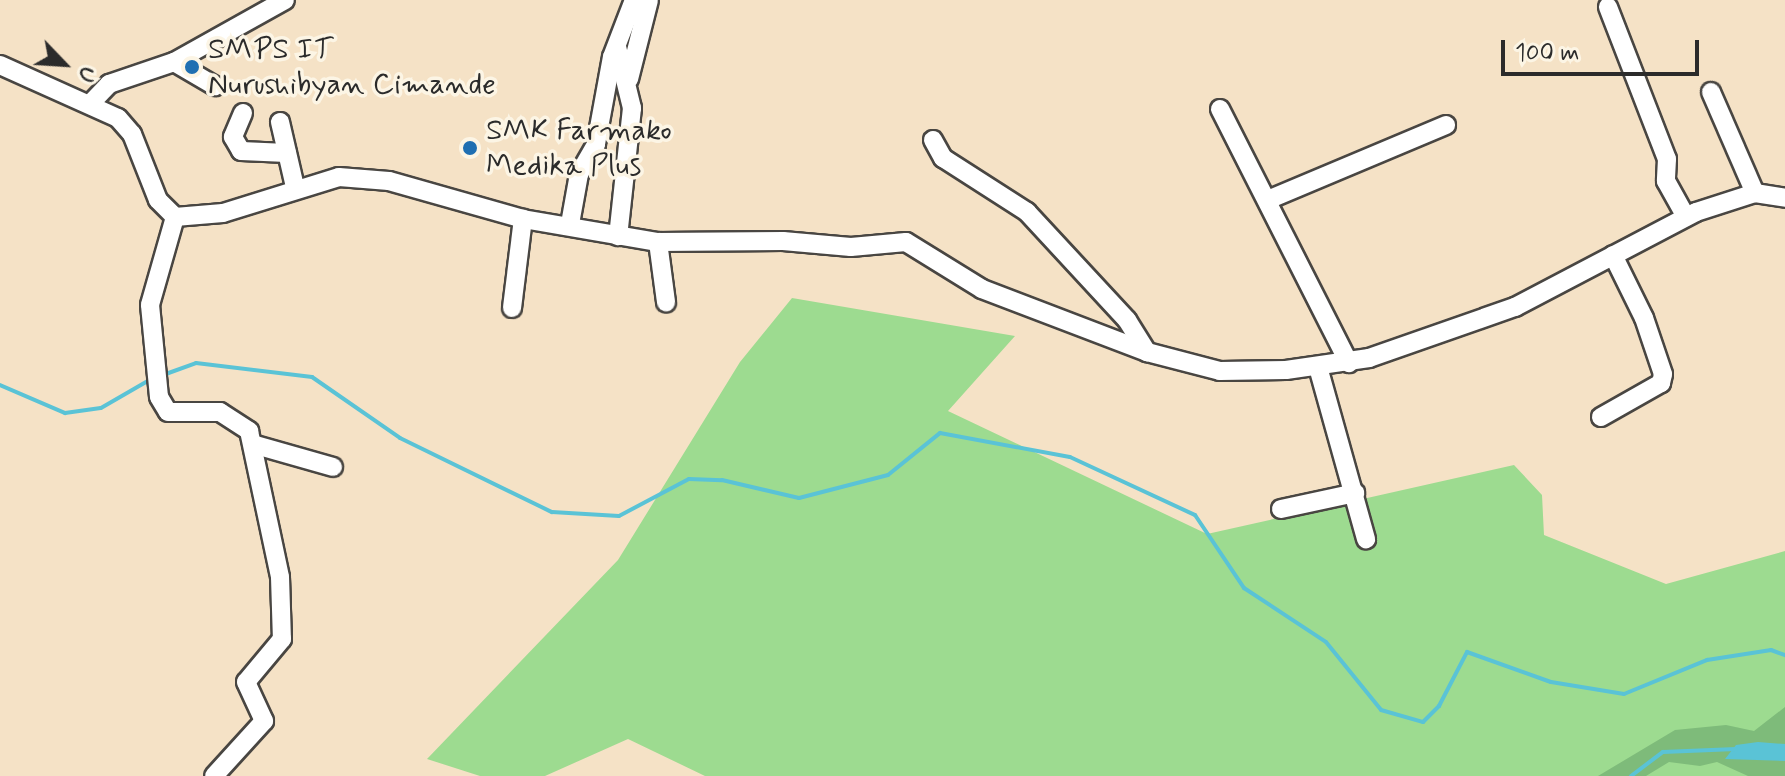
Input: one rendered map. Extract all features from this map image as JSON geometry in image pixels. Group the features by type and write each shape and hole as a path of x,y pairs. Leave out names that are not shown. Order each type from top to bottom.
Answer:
{"street":[{"path":"90,104 109,84 174,62 285,0"},
{"path":"570,224 579,174 596,144 617,47 634,0"},
{"path":"618,236 629,169 629,79 649,0"},
{"path":"1608,7 1667,159 1666,181 1686,217"},
{"path":"617,47 629,79"},
{"path":"174,62 215,86"},
{"path":"0,65 90,104 126,126 147,181 175,217"},
{"path":"1711,92 1755,193"},
{"path":"1220,109 1270,199 1349,363"},
{"path":"243,113 233,137 241,151 287,153"},
{"path":"280,122 295,187"},
{"path":"1270,199 1446,125"},
{"path":"933,140 943,158 1027,212 1127,320 1147,352"},
{"path":"175,217 223,213 295,187 339,177 389,181 523,219 570,224 658,242 783,241 851,247 906,242 982,289 1147,352 1220,371 1349,363 1489,318 1686,217 1755,193 1785,198"},
{"path":"175,217 150,305 159,397 168,412 234,417 256,445 280,577 282,639 246,682 264,711 262,726 214,776"},
{"path":"512,308 523,219"},
{"path":"658,242 666,302"},
{"path":"1601,417 1661,383 1663,374 1644,318 1613,255"},
{"path":"1318,367 1366,539"},
{"path":"256,445 333,467"},
{"path":"1281,509 1355,493"}],"green space":[{"path":"792,298 1015,336 948,411 1207,534 1514,465 1542,495 1544,535 1666,584 1785,551 1785,776 705,776 628,739 545,776 480,776 427,759 618,560 740,362"},
{"path":"1785,707 1785,776 1748,776 1717,762 1700,766 1669,762 1646,776 1598,776 1675,730 1726,725 1754,731"}],"water":[{"path":"1758,742 1785,744 1785,761 1725,759 1736,745"}],"waterway":[{"path":"163,375 196,363 312,377 400,438 552,512 619,516 689,479 722,480 799,498 888,475 940,433 1070,457 1195,515 1244,588 1326,642 1381,710 1423,722 1439,706 1467,652 1551,682 1624,694 1707,660 1771,650 1785,655"},
{"path":"0,385 65,413 101,408 151,379"},
{"path":"1631,776 1663,752 1736,749"}],"place":[{"name":"SMPS IT Nurushibyan Cimande","path":"192,67"},
{"name":"SMK Farmako Medika Plus","path":"470,148"}]}
